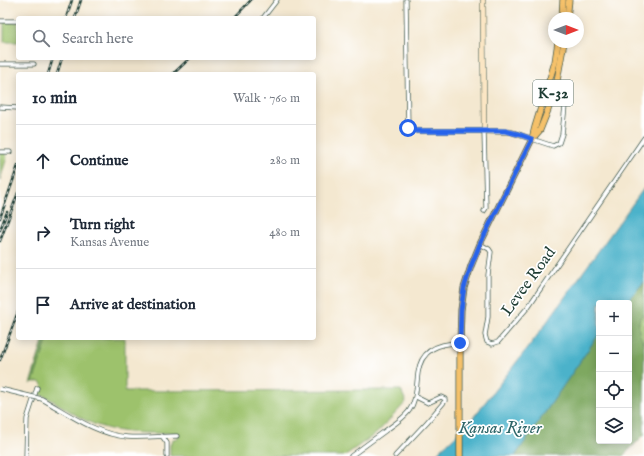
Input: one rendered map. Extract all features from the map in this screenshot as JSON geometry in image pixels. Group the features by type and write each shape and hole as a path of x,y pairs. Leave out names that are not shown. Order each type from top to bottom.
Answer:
{"main road":[{"path":"562,12 563,0"},
{"path":"567,12 568,0"},
{"name":"K-32","path":"460,456 460,343 461,310 464,288 480,244 532,139 555,62 557,48"},
{"name":"K-32","path":"532,139 540,130 548,110 557,81 563,48"}],"street":[{"path":"264,16 276,0"},
{"path":"406,0 408,128 416,131 511,132 553,146 559,143 562,134 565,106 569,93"},
{"path":"483,0 486,208 484,211"},
{"path":"0,21 16,21"},
{"path":"0,64 34,64"},
{"path":"0,107 16,108"},
{"name":"Levee Road","path":"480,244 489,249 491,252 488,275 488,317 485,335 486,342 495,343 498,342 528,307 644,138"},
{"path":"0,152 10,152"},
{"path":"351,456 401,419 410,409 416,397 420,364 426,354 438,346 460,343"},
{"path":"26,456 27,419 37,388"},
{"path":"0,389 42,399 79,421 112,435 128,437 177,436"},
{"path":"395,456 445,401 443,397 441,397 428,404 416,397"},
{"path":"162,436 167,443 167,456"}],"green space":[{"path":"4,22 16,22 16,42 4,42"},
{"path":"0,153 5,153 7,157 0,180"},
{"path":"644,282 644,312 641,316 639,324 639,333 644,345 644,435 623,456 515,456 596,338 596,444 632,444 632,300 628,300"},
{"path":"644,312 644,345 639,333 639,324 641,316"},
{"path":"43,340 47,340 33,382 30,384"},
{"path":"47,340 125,340 125,391 401,390 406,402 377,433 344,456 170,456 170,445 173,439 178,438 178,433 120,431 98,426 38,393 43,389 42,384 40,382 33,382"}],"water":[{"name":"Kansas River","path":"644,188 644,282 628,300 596,300 596,338 515,456 434,456 469,423 536,337"}],"railway":[{"path":"67,16 72,0"},
{"path":"76,16 81,0"},
{"path":"236,16 251,0"},
{"path":"49,72 52,60"},
{"path":"58,72 61,60"},
{"path":"175,72 188,60"},
{"path":"0,218 16,172"},
{"path":"0,241 16,198"},
{"path":"0,230 7,212"},
{"path":"0,360 16,317"}],"route":[{"path":"408,128 416,131 495,130 511,132 532,139 480,244 471,266 464,288 461,310 460,343"}]}
